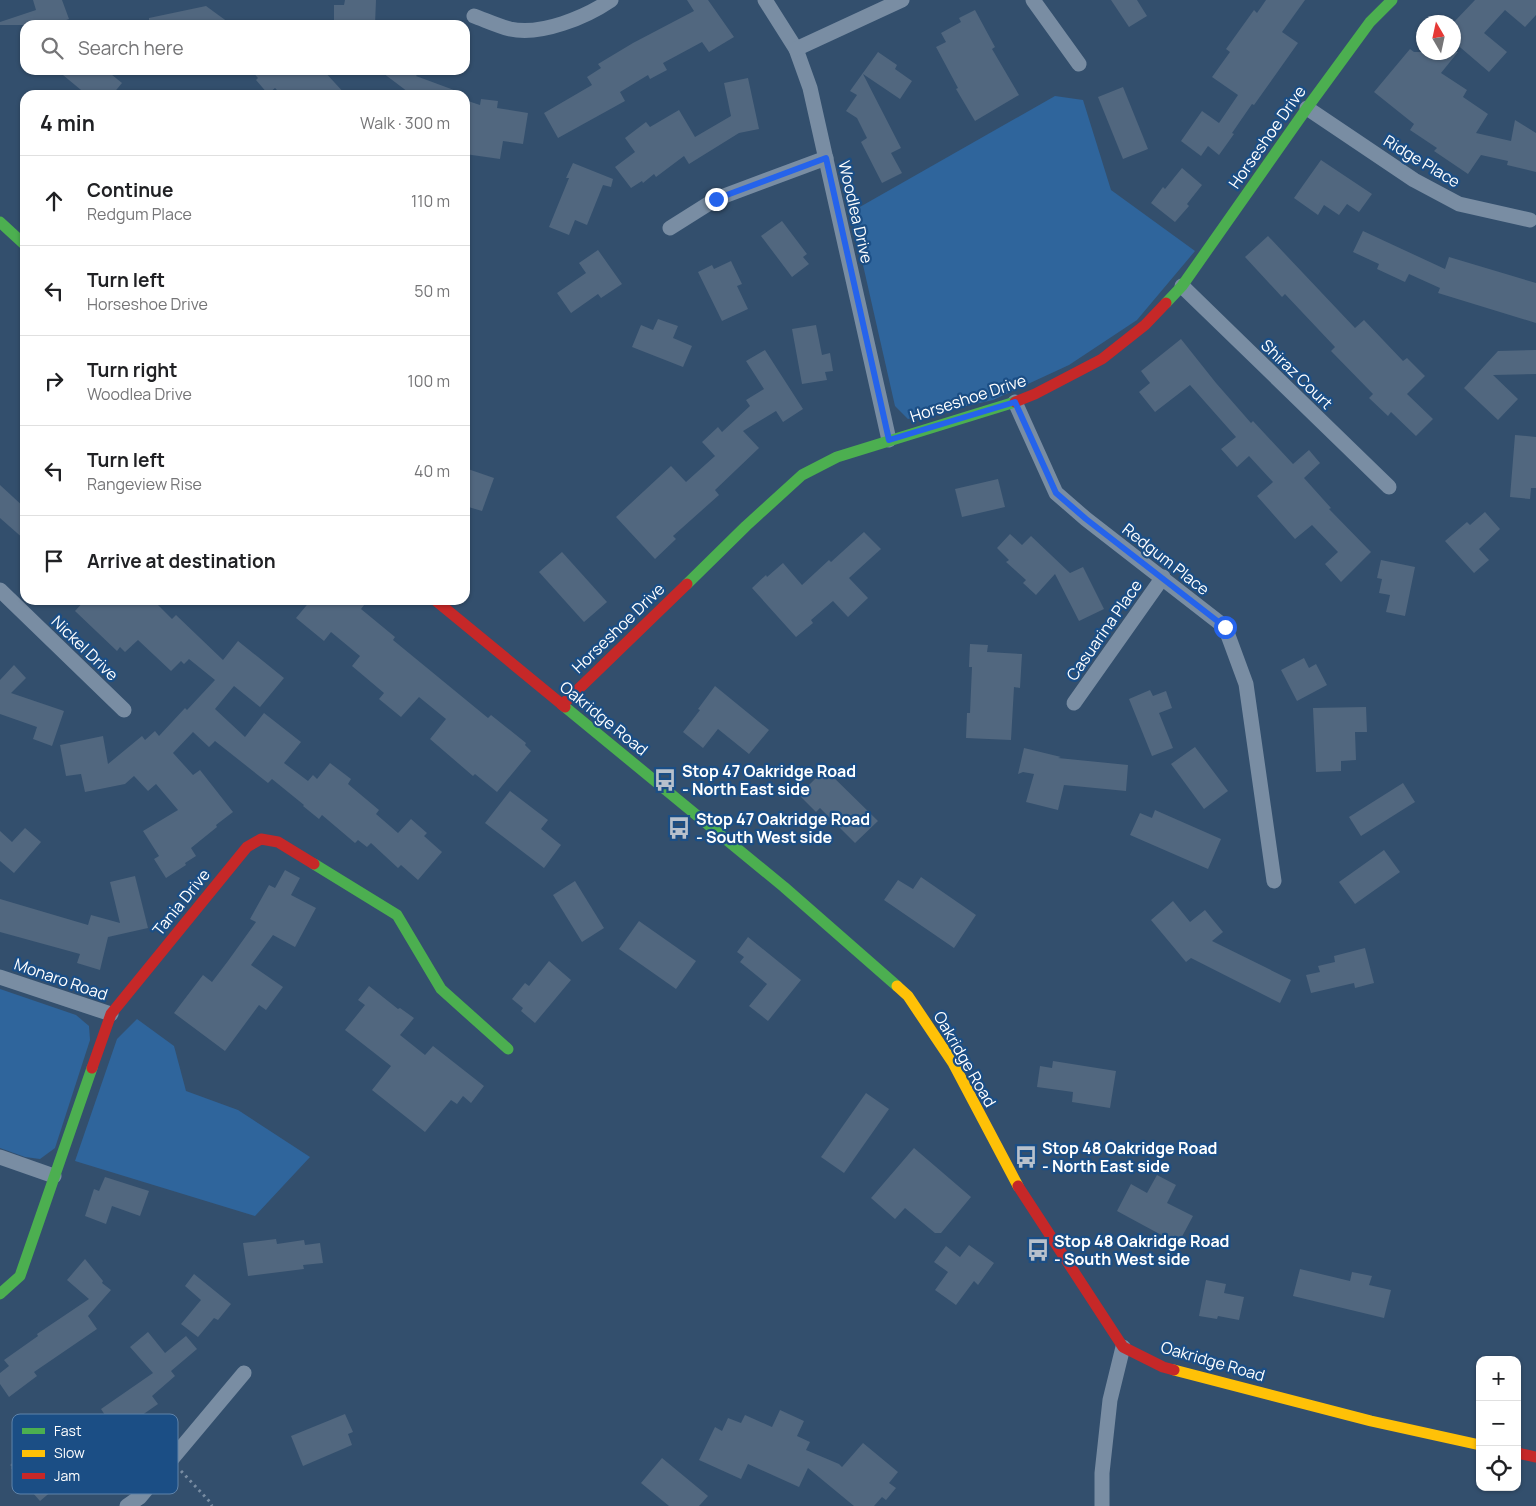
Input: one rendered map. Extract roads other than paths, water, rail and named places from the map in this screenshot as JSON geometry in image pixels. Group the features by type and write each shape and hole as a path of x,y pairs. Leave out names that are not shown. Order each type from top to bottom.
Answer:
{"street":[{"path":"474,16 511,29 541,29 573,21 612,0"},
{"name":"Woodlea Drive","path":"765,0 796,49 810,88 889,440"},
{"path":"796,49 902,0"},
{"path":"1033,0 1079,64"},
{"name":"Horseshoe Drive","path":"562,705 746,526 802,475 836,457 1015,402 1035,394 1102,359 1145,325 1182,286 1370,22 1392,0"},
{"name":"Ridge Place","path":"1307,108 1414,180 1459,204 1530,220"},
{"path":"670,228 716,199 826,158"},
{"path":"0,222 20,240"},
{"name":"Shiraz Court","path":"1182,286 1389,487"},
{"name":"Redgum Place","path":"1015,402 1056,493 1086,519 1225,627 1246,684 1274,881"},
{"name":"Casuarina Place","path":"1074,703 1162,577"},
{"name":"Nickel Drive","path":"0,590 124,710"},
{"name":"Oakridge Road","path":"441,605 784,887 908,996 953,1063 1012,1177 1123,1347 1163,1367 1371,1421 1476,1444"},
{"name":"Tania Drive","path":"0,1294 20,1276 111,1014 247,847 261,839 278,842 397,915 441,989 508,1049"},
{"name":"Monaro Road","path":"0,977 111,1014"},
{"path":"0,1157 54,1176"},
{"path":"1102,1506 1102,1473 1110,1400 1123,1347"},
{"path":"178,1452 244,1373"},
{"path":"1521,1454 1536,1457"},
{"path":"127,1506 143,1494"}],"place":[{"name":"Stop 47 Oakridge Road - North East side","path":"665,780"},
{"name":"Stop 47 Oakridge Road - South West side","path":"679,828"},
{"name":"Stop 48 Oakridge Road - North East side","path":"1026,1157"},
{"name":"Stop 48 Oakridge Road - South West side","path":"1038,1250"}]}
